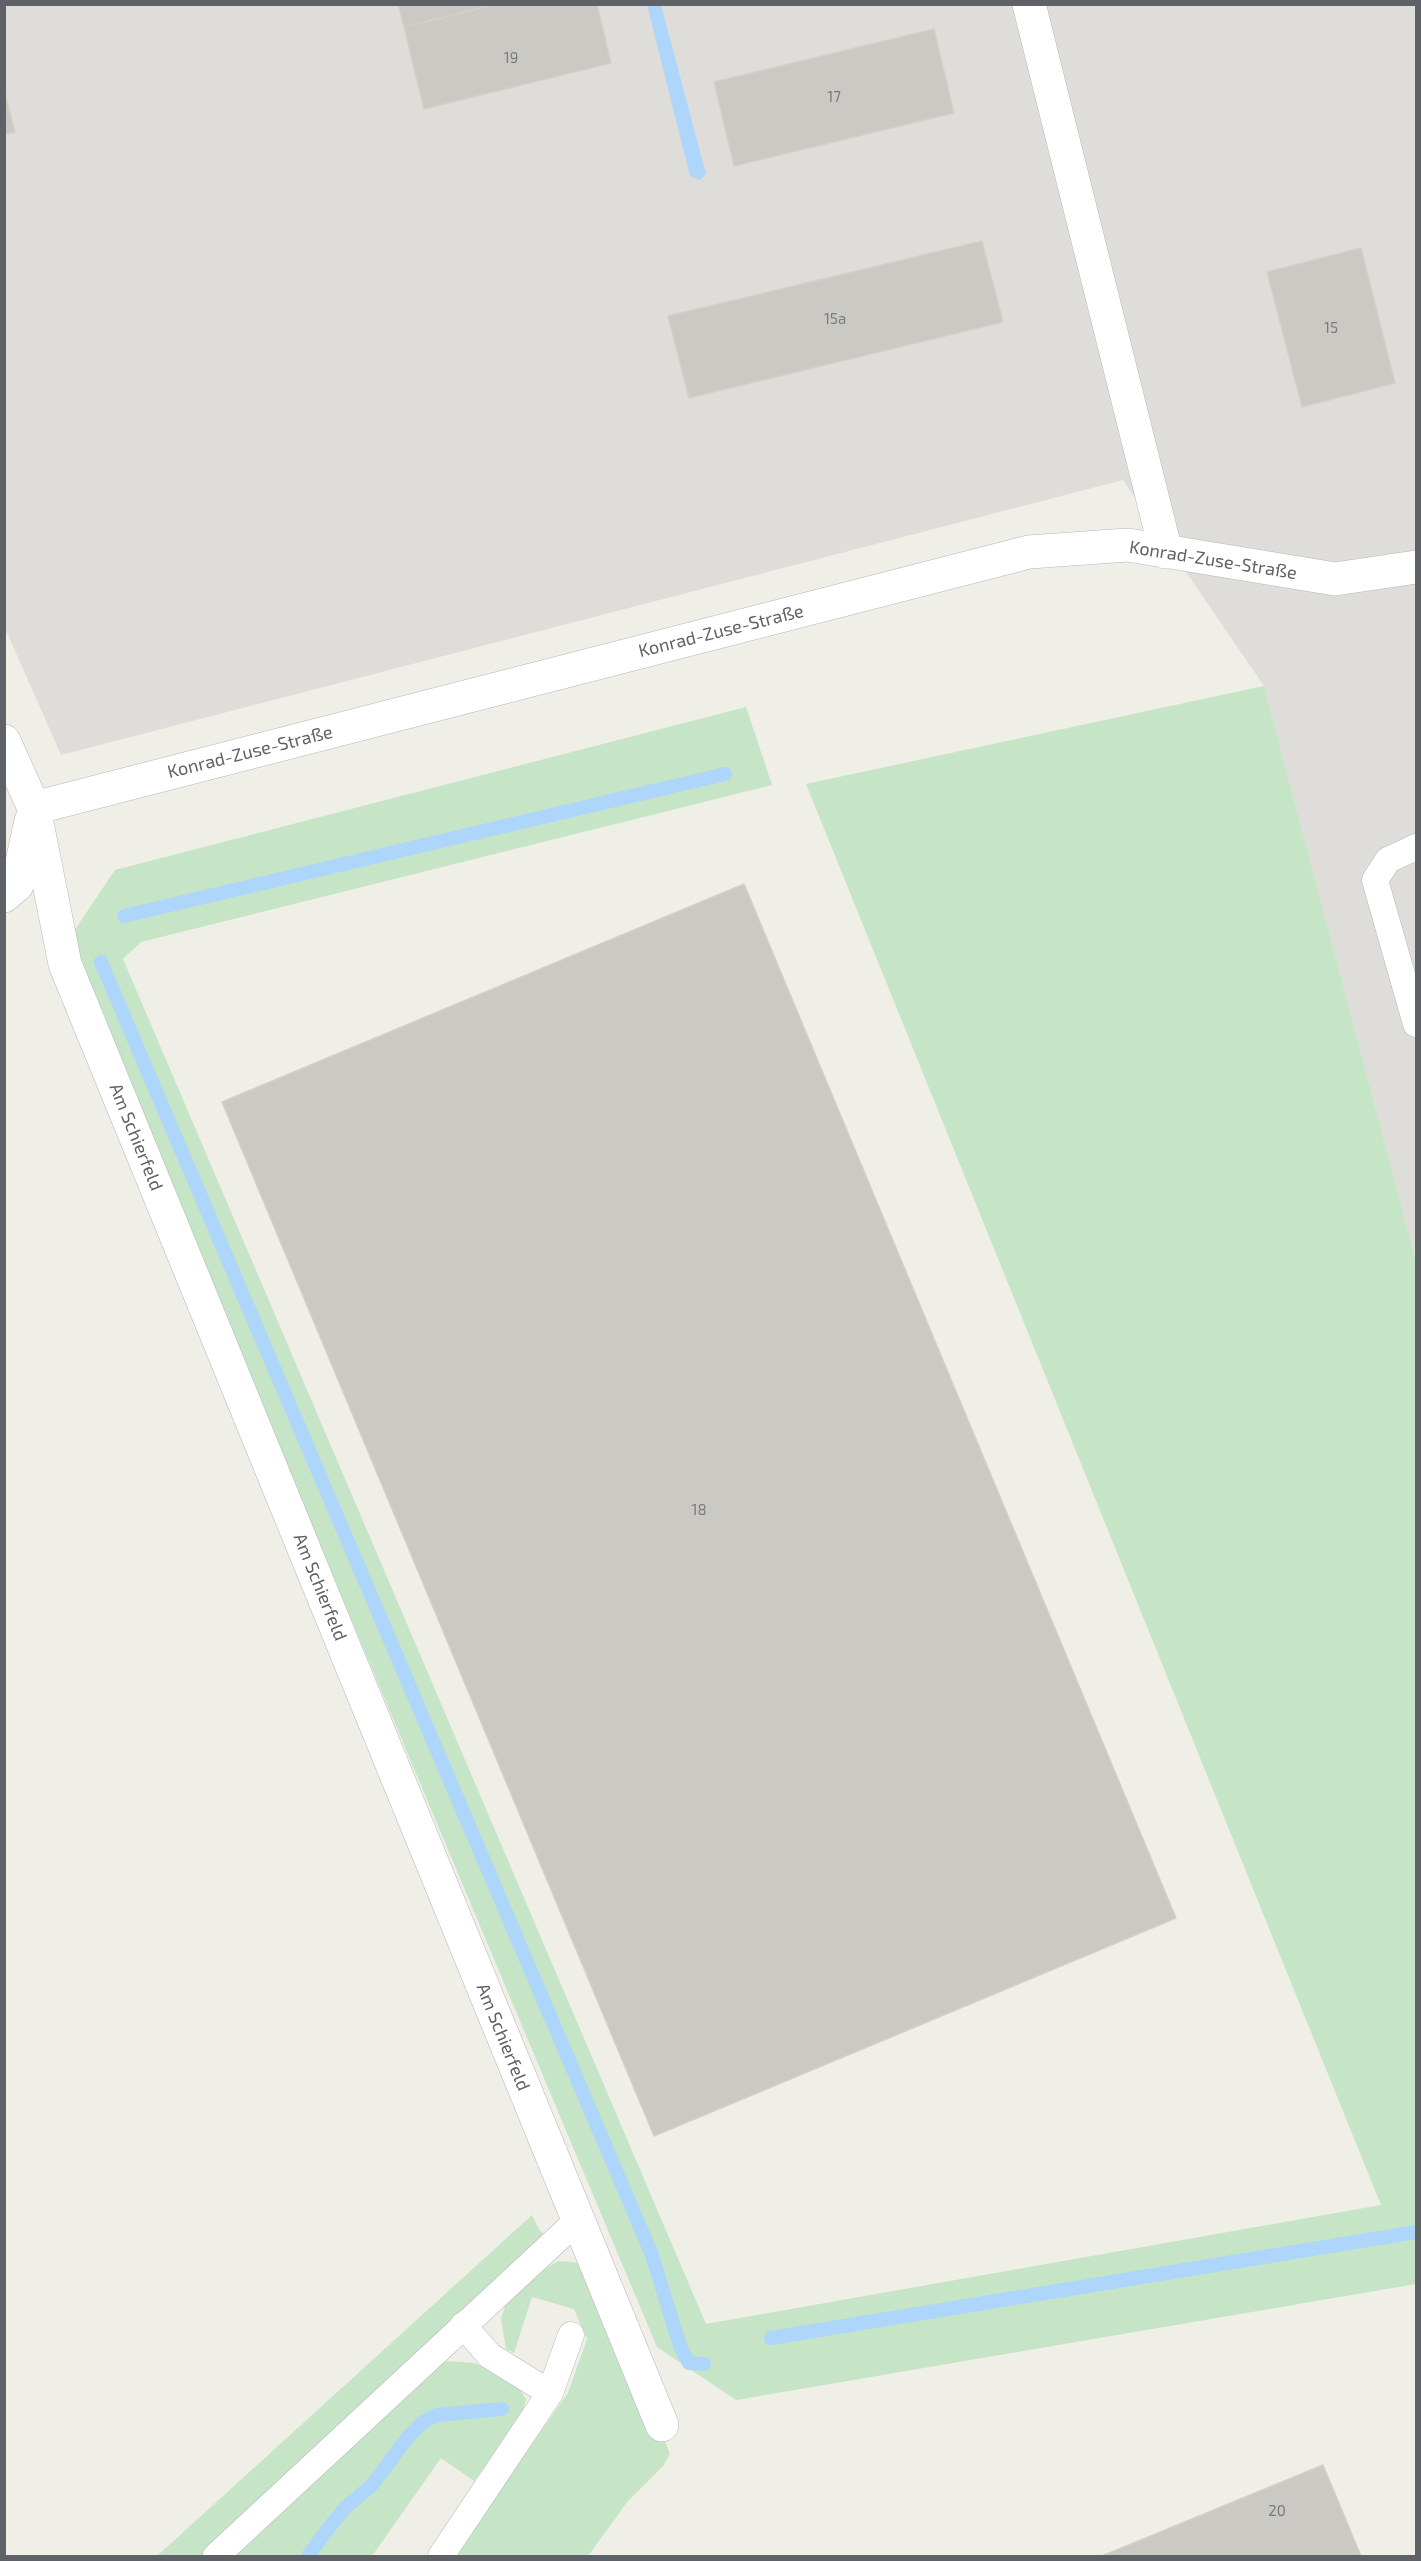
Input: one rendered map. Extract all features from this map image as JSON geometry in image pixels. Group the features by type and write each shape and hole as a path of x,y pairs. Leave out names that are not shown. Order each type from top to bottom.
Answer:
{"street":[{"path":"1029,4 1166,552"},
{"name":"Konrad-Zuse-Straße","path":"34,808 1029,552 1128,545 1335,579 1416,567"},
{"name":"Am Schierfeld","path":"4,741 34,808 65,964 662,2425"},
{"path":"4,896 17,885 34,808"}],"lane":[{"path":"1416,847 1388,860 1375,880 1416,1024"},
{"path":"216,2556 578,2220"},
{"path":"463,2325 490,2356 550,2393"},
{"path":"441,2556 550,2393 571,2335"}],"shaded area":[{"path":"4,5 1416,5 1416,1261 1264,686 1123,480 61,755 5,628"}],"green space":[{"path":"1264,686 1416,1261 1416,2284 736,2400 657,2347 79,971 72,934 115,870 746,707 772,785 141,942 123,959 706,2324 1381,2205 806,784"},
{"path":"532,2215 545,2235 203,2556 157,2556"},
{"path":"558,2261 582,2263 598,2278 670,2454 663,2466 628,2501 588,2556 453,2556 568,2393 587,2339 574,2309 532,2297 514,2353 506,2349 501,2319 506,2303 538,2273"},
{"path":"446,2361 474,2363 512,2378 526,2399 521,2418 474,2481 441,2458 372,2556 230,2556 432,2365"}],"water":[{"path":"647,5 661,5 706,174 700,180 690,176"}],"building":[{"path":"398,4 488,4 485,7 404,27"},
{"path":"497,4 597,4 611,63 424,109 404,27"},
{"path":"934,29 954,113 734,166 714,82"},
{"path":"4,90 15,132 4,134"},
{"path":"982,241 1003,322 689,398 668,316"},
{"path":"1361,248 1395,383 1302,407 1267,272"},
{"path":"744,884 1176,1918 654,2136 222,1102"},
{"path":"1323,2465 1361,2556 1102,2556"}],"waterway":[{"path":"124,916 725,774"},
{"path":"101,962 652,2255 680,2346 689,2363 704,2364"},
{"path":"771,2338 1416,2232"},
{"path":"308,2556 345,2508 372,2485 408,2437 423,2422 437,2415 502,2409"}]}
